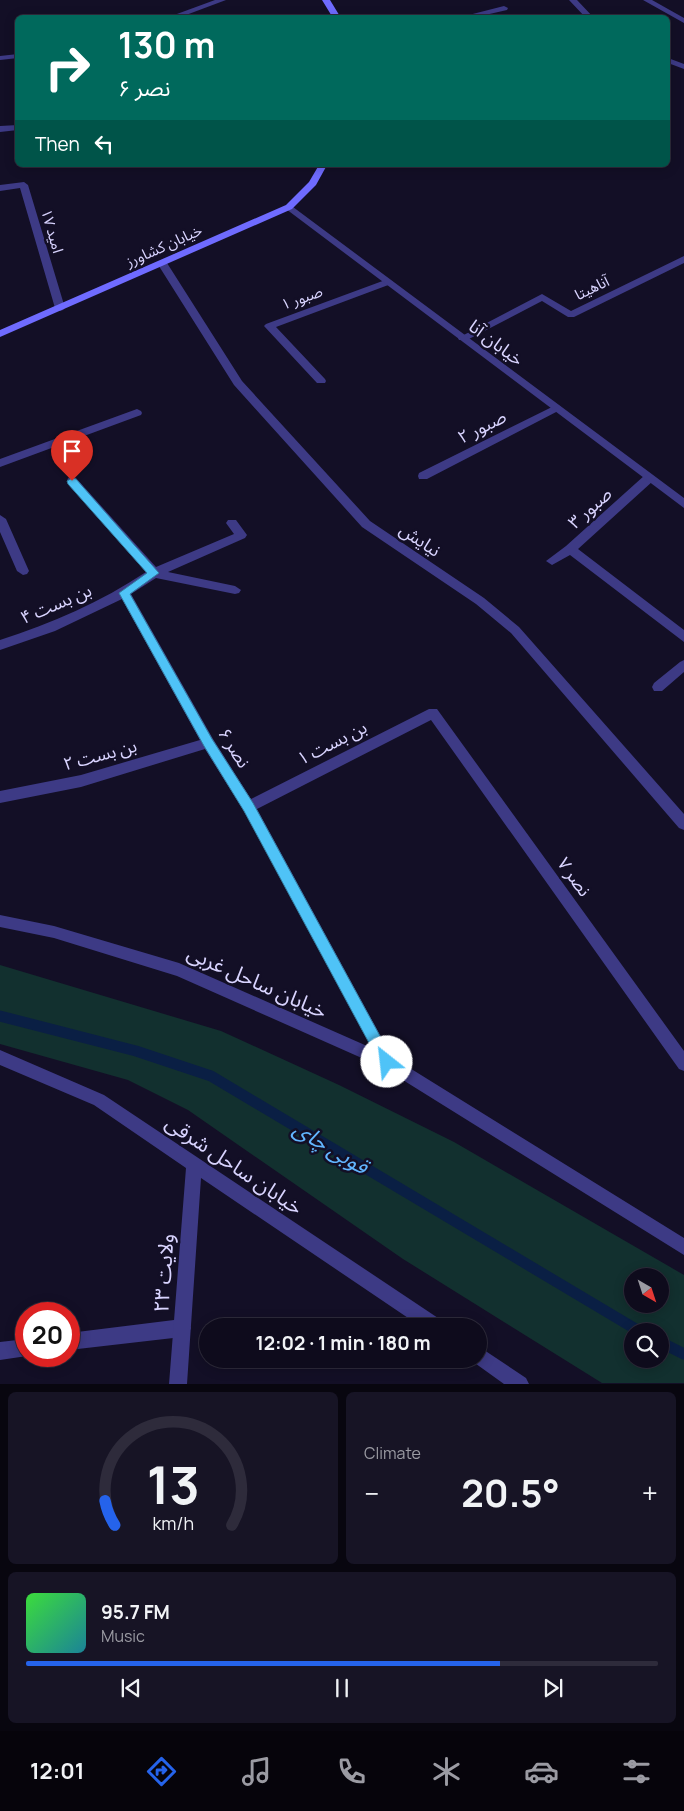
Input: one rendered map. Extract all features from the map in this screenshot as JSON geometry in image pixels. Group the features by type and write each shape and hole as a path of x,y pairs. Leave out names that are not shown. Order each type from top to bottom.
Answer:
{"main road":[{"path":"326,0 335,15"},
{"name":"خیابان کشاورز","path":"0,334 289,207 313,184 322,167"}],"street":[{"path":"179,15 222,0"},
{"path":"573,0 588,15"},
{"path":"647,0 684,21"},
{"path":"473,15 504,8"},
{"path":"0,58 15,56"},
{"path":"670,61 684,67"},
{"path":"0,129 15,127"},
{"name":"امید ۱۷","path":"0,188 24,185 60,308"},
{"name":"خیابان آنا","path":"289,207 684,504"},
{"name":"آناهیتا","path":"463,338 542,296 571,316 684,259"},
{"name":"نیایش","path":"162,263 238,383 366,524 480,601 515,630 684,824"},
{"name":"صبور ۱","path":"321,381 269,326 388,282"},
{"name":"صبور ۲","path":"423,476 556,408"},
{"path":"0,463 137,413"},
{"name":"صبور ۳","path":"552,561 570,549 649,478"},
{"path":"72,481 154,573 235,590"},
{"path":"0,519 23,571"},
{"path":"124,593 154,573 241,535 232,523"},
{"path":"570,549 684,637"},
{"name":"بن بست ۴","path":"0,645 50,628 124,593"},
{"name":"نصر ۶","path":"124,593 208,743 248,807 387,1062"},
{"path":"658,687 684,665"},
{"name":"بن بست ۱","path":"248,807 433,713"},
{"name":"نصر ۷","path":"433,713 684,1064"},
{"name":"بن بست ۲","path":"0,796 81,781 208,743"},
{"name":"خیابان ساحل غربی","path":"0,921 54,932 179,970 387,1062 684,1247"},
{"name":"خیابان ساحل شرقی","path":"0,1057 99,1100 423,1318"},
{"name":"ولایت ۲۳","path":"178,1384 194,1165"},
{"path":"80,1341 182,1328"},
{"path":"0,1351 15,1349"},
{"path":"487,1361 520,1384"}],"green space":[{"path":"0,965 221,1031 339,1085 454,1142 684,1275 684,1383 602,1383 403,1259 188,1110 128,1080 0,1044"}],"waterway":[{"name":"قوبی چای","path":"0,1016 136,1051 211,1076 626,1323"},
{"name":"قوبی چای","path":"669,1346 684,1354"}],"route":[{"path":"72,481 154,573 124,593 208,743 248,807 387,1062"}]}
